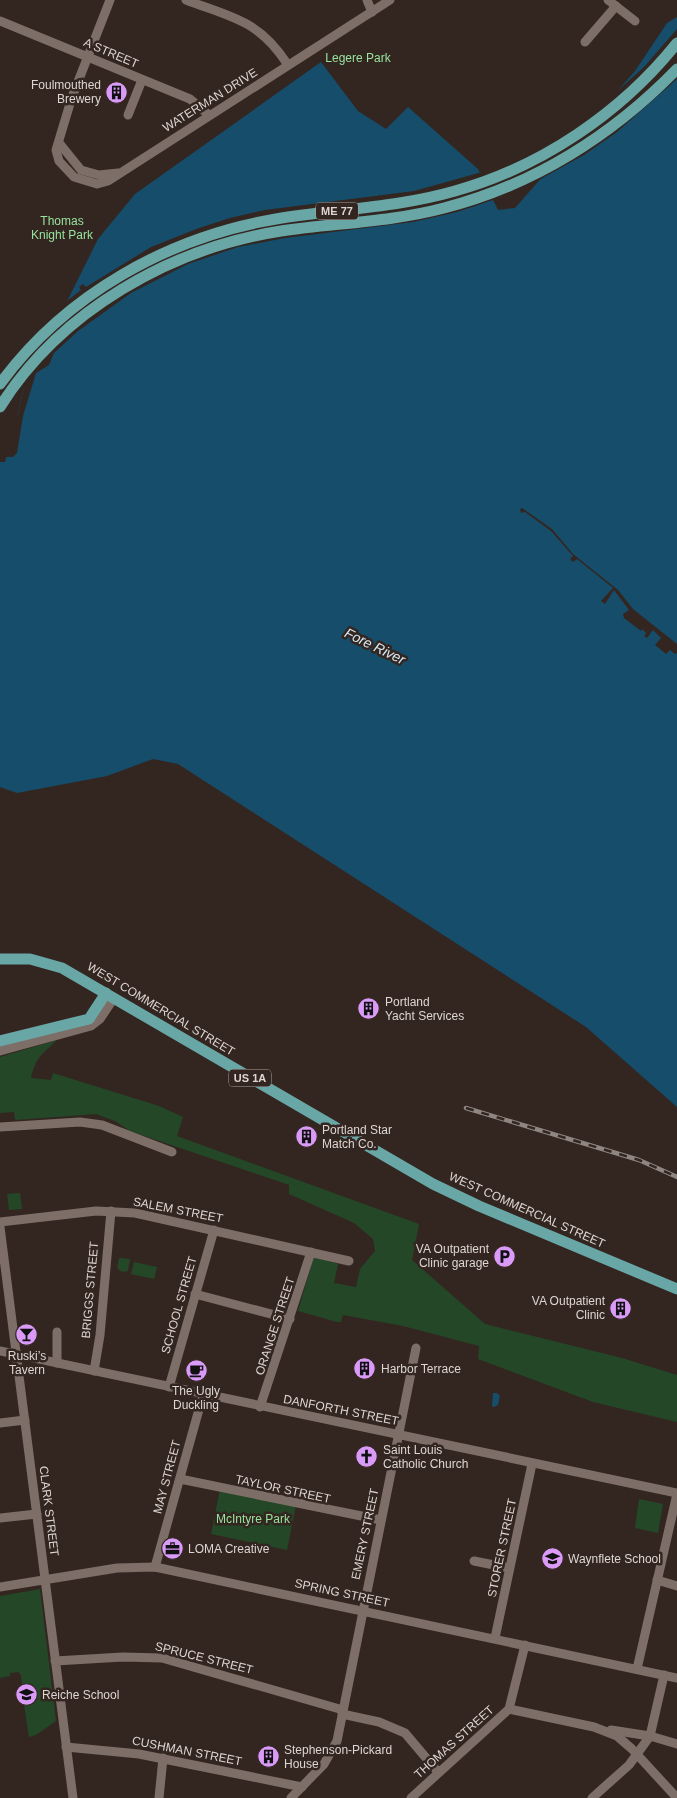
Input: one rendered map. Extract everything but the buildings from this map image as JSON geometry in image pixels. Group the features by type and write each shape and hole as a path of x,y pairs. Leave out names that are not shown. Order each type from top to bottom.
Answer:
{"main road":[{"name":"ME 77","path":"0,384 26,353 74,308 111,281 143,263 208,236 242,226 307,214 405,202 481,183 522,166 555,148 601,117 651,74 677,43"},
{"name":"ME 77","path":"0,407 38,358 65,332 110,297 157,270 206,249 247,237 410,215 444,208 519,183 599,137 642,103 677,69"},
{"name":"WEST COMMERCIAL STREET","path":"0,959 30,959 62,968 433,1184 479,1206 677,1289"},
{"path":"0,1041 89,1019 110,996"}],"street":[{"path":"87,57 110,0"},
{"path":"186,0 254,28 270,40 288,65"},
{"path":"367,0 372,12"},
{"name":"WATERMAN DRIVE","path":"87,57 64,120 60,144 81,170 100,175 118,173 390,0"},
{"path":"608,0 635,21"},
{"path":"585,42 616,6"},
{"name":"A STREET","path":"0,21 195,101 209,115"},
{"path":"128,115 142,80"},
{"path":"0,1051 91,1026 100,1019 110,996"},
{"path":"0,1127 80,1122 102,1125 172,1152"},
{"name":"SALEM STREET","path":"0,1222 80,1212 135,1213 349,1260"},
{"name":"BRIGGS STREET","path":"94,1371 100,1335 111,1212"},
{"name":"CLARK STREET","path":"0,1227 73,1798"},
{"name":"SCHOOL STREET","path":"169,1387 214,1230"},
{"name":"ORANGE STREET","path":"260,1407 311,1252"},
{"path":"195,1294 290,1319"},
{"path":"57,1332 57,1363"},
{"name":"EMERY STREET","path":"291,1798 324,1764 334,1749 416,1348"},
{"name":"DANFORTH STREET","path":"0,1350 203,1395 677,1493"},
{"name":"MAY STREET","path":"155,1567 203,1395"},
{"path":"0,1424 25,1420"},
{"name":"STORER STREET","path":"495,1638 532,1464"},
{"name":"TAYLOR STREET","path":"180,1480 381,1520"},
{"path":"637,1669 677,1493"},
{"path":"0,1518 37,1514"},
{"path":"474,1561 509,1568"},
{"name":"SPRING STREET","path":"0,1587 117,1568 155,1567 677,1678"},
{"path":"657,1580 677,1586"},
{"name":"THOMAS STREET","path":"416,1797 438,1772 509,1709 526,1645"},
{"name":"SPRUCE STREET","path":"55,1661 147,1656 162,1658 379,1722 405,1733 438,1772"},
{"path":"592,1798 638,1755 650,1736 664,1675"},
{"path":"509,1709 594,1727 650,1736 677,1744"},
{"path":"594,1727 617,1736 638,1755 677,1798"},
{"name":"CUSHMAN STREET","path":"66,1747 163,1758 302,1787"},
{"path":"160,1798 163,1758"}],"green space":[{"path":"57,1040 37,1060 31,1078 51,1080 53,1073 159,1106 183,1117 177,1136 419,1224 412,1260 485,1324 622,1358 677,1375 677,1422 593,1402 478,1359 479,1346 403,1326 343,1315 341,1322 337,1322 298,1311 314,1256 338,1264 334,1283 356,1287 360,1269 375,1251 373,1239 354,1223 289,1194 289,1185 130,1131 115,1121 96,1114 15,1120 14,1112 0,1113 0,1057"},
{"path":"20,1193 22,1209 9,1210 7,1194"},
{"path":"119,1258 130,1259 128,1271 122,1272 117,1268"},
{"path":"134,1262 157,1267 154,1279 131,1274"},
{"name":"McIntyre Park","path":"220,1489 296,1505 287,1550 211,1534"},
{"path":"639,1499 663,1504 658,1533 635,1528"},
{"path":"40,1589 56,1721 36,1735 29,1737 23,1698 29,1697 28,1692 23,1693 21,1675 18,1672 10,1673 10,1676 0,1678 0,1596"}],"water":[{"name":"Fore River","path":"677,17 677,1107 586,1027 178,764 153,759 107,776 17,793 0,787 0,462 5,462 8,450 10,450 23,390 98,239 135,194 321,62 358,111 386,129 408,107 478,169 498,210 515,208 635,71 667,23"},
{"path":"493,1393 497,1393 500,1396 498,1405 494,1407 492,1406"}],"pier":[{"path":"677,29 677,79 617,132 584,155 537,181 605,102 644,67"},
{"path":"482,172 496,199 457,212 413,222 285,238 238,247 188,264 131,293 78,331 54,353 49,365 36,373 23,416 17,453 13,457 6,457 6,449 18,414 24,387 21,390 63,304 81,290 79,287 83,284 86,287 151,247 230,218 265,210 414,191"},
{"path":"522,508 552,529 573,554 618,590 633,609 677,644 677,653 675,654 670,650 666,654 655,645 661,638 653,630 647,638 644,636 650,628 646,633 624,618 623,614 629,610 614,590 605,604 601,601 613,588 577,559 573,562 570,559 573,556 551,531 525,512 521,513 520,509"}],"railway":[{"path":"466,1108 639,1160 677,1177"}],"place":[{"name":"Foulmouthed Brewery","path":"117,92"},
{"name":"Portland Yacht Services","path":"369,1009"},
{"name":"Portland Star Match Co.","path":"306,1137"},
{"name":"VA Outpatient Clinic garage","path":"505,1256"},
{"name":"VA Outpatient Clinic","path":"621,1308"},
{"name":"Ruski’s Tavern","path":"27,1335"},
{"name":"Harbor Terrace","path":"365,1369"},
{"name":"The Ugly Duckling","path":"196,1370"},
{"name":"Saint Louis Catholic Church","path":"367,1457"},
{"name":"LOMA Creative","path":"172,1549"},
{"name":"Waynflete School","path":"552,1559"},
{"name":"Reiche School","path":"26,1695"},
{"name":"Stephenson-Pickard House","path":"268,1757"}],"park label":[{"name":"Legere Park","path":"358,58"},
{"name":"Thomas Knight Park","path":"62,228"}]}
